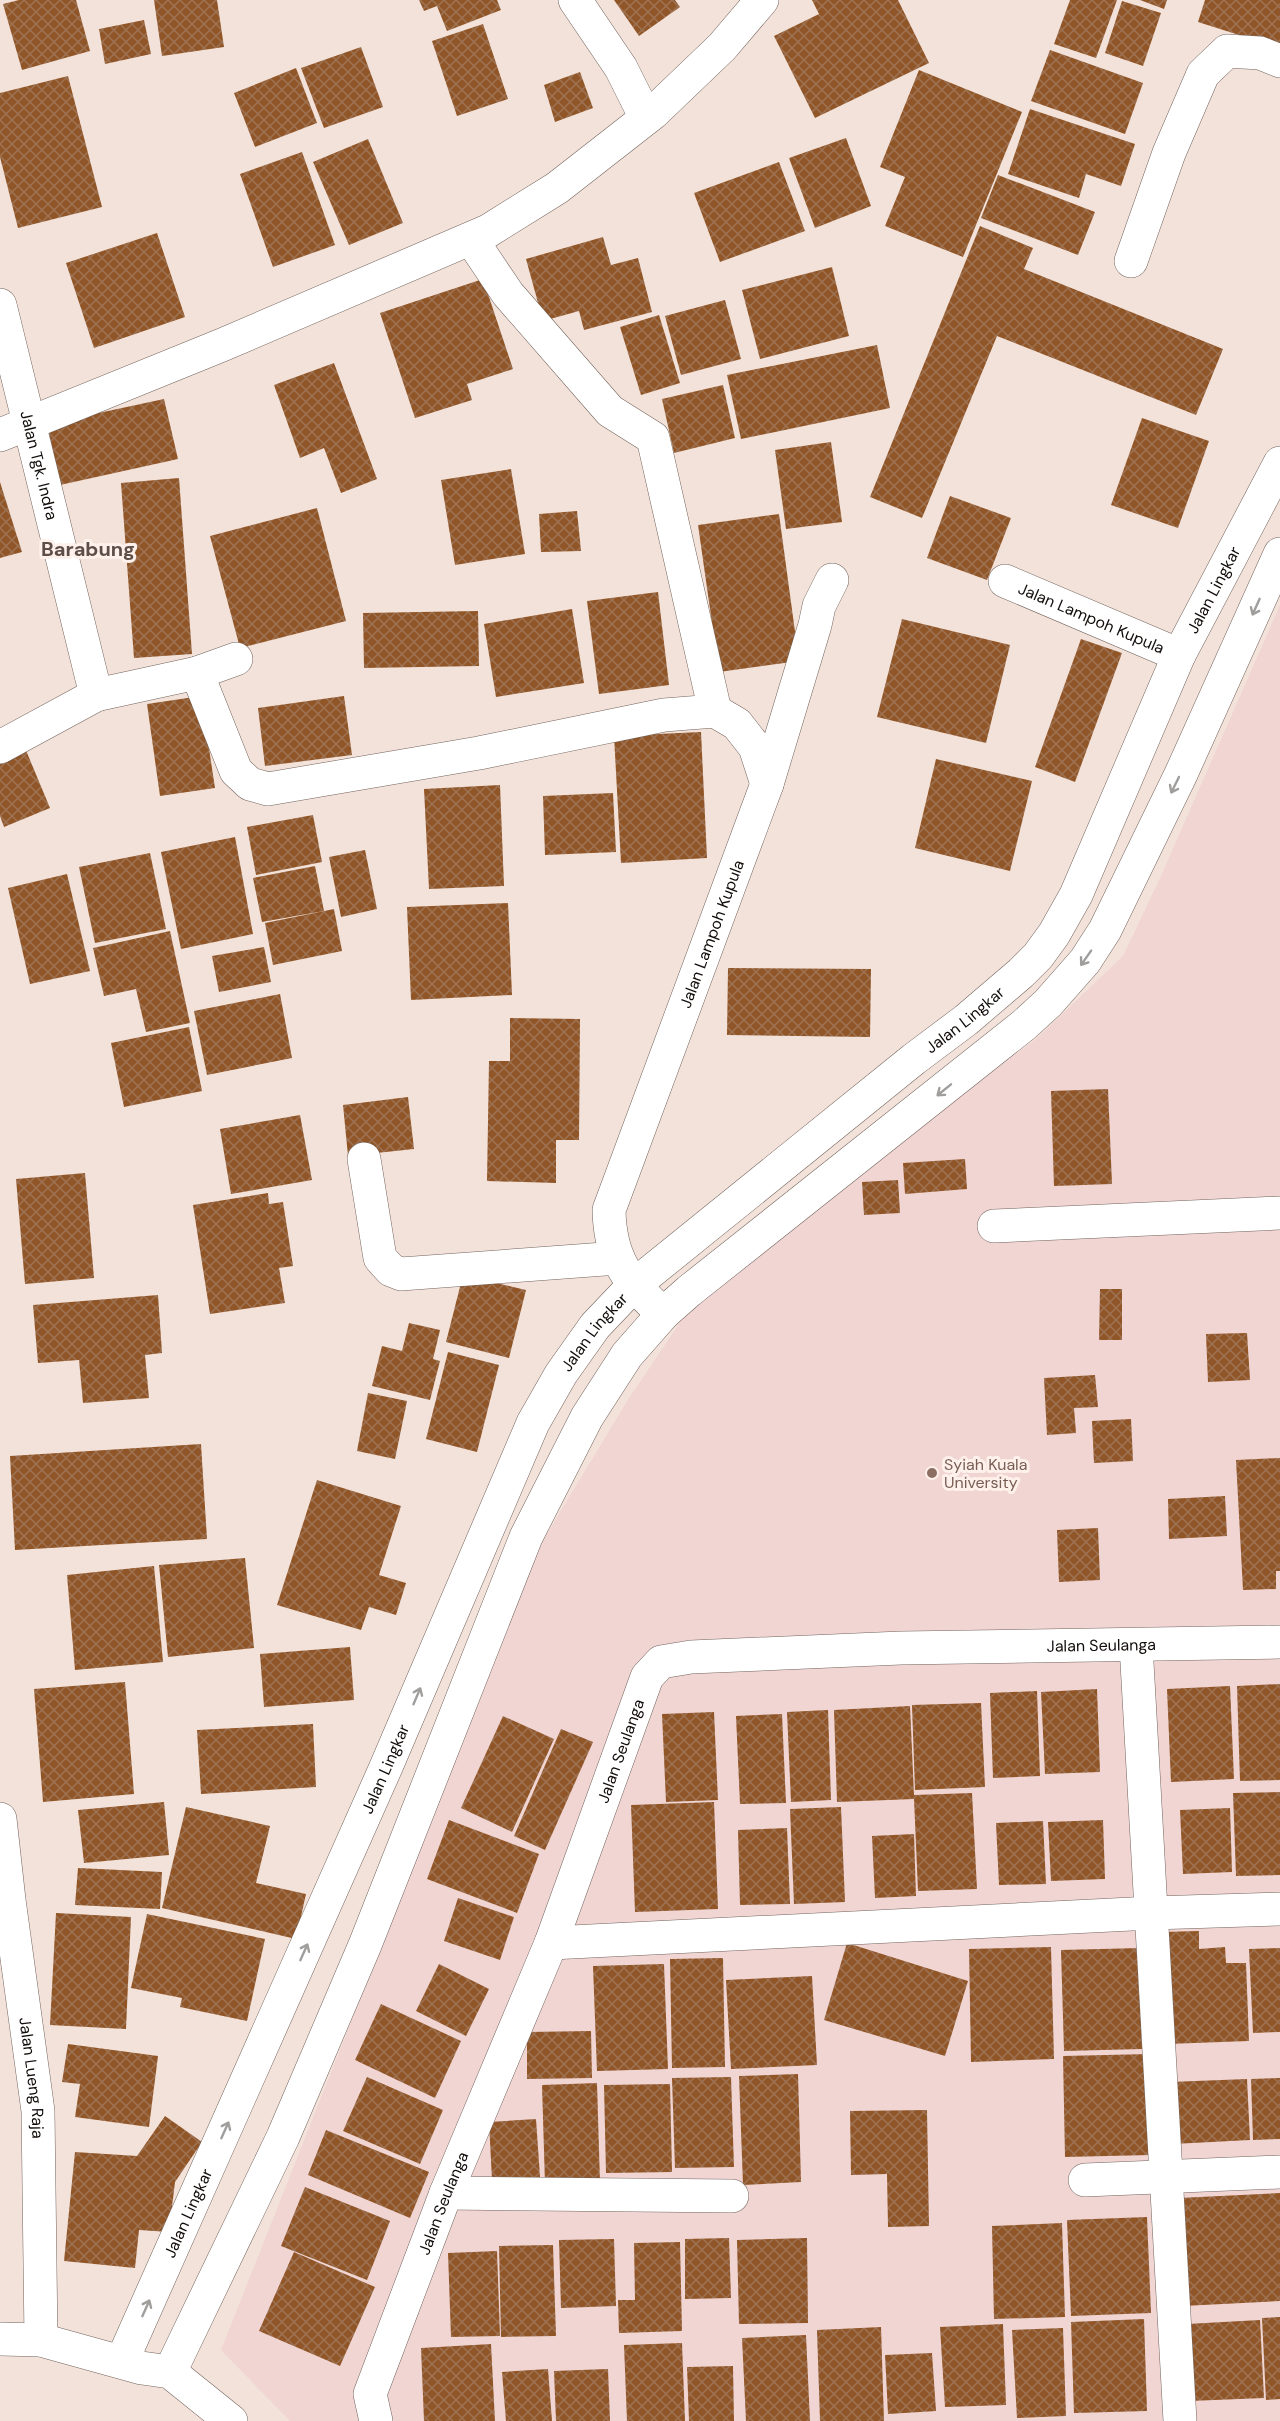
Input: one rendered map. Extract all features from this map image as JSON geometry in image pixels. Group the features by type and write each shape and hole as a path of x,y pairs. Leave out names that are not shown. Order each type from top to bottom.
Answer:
{"street":[{"path":"575,0 621,68 646,118"},
{"path":"0,435 222,345 488,231 557,188 646,118 722,46 762,0"},
{"path":"1131,261 1169,153 1203,74 1227,51 1260,53 1280,61"},
{"path":"471,239 508,294 610,411 653,438 715,711"},
{"name":"Jalan Tgk. Indra","path":"0,305 96,695"},
{"name":"Jalan Lingkar","path":"144,2367 386,1767 533,1423 561,1374 595,1326 626,1272 966,1020 1021,974 1038,956 1054,934 1076,895 1179,656 1280,463"},
{"path":"144,2367 292,2115 365,1945 526,1537 587,1417 627,1355 663,1314 1024,1025 1048,1003 1085,961 1105,930 1176,784 1280,554"},
{"name":"Jalan Lampoh Kupula","path":"626,1272 609,1234 609,1210 767,784 819,606 832,580"},
{"name":"Jalan Lampoh Kupula","path":"1005,581 1179,656"},
{"path":"0,747 96,695 197,673 236,659"},
{"path":"197,673 236,771 250,784 268,789 479,753 664,715 715,711 737,724 756,747 767,784"},
{"path":"364,1159 380,1258 391,1270 401,1274 626,1272 663,1314"},
{"path":"994,1226 1280,1213"},
{"name":"Jalan Seulanga","path":"376,2421 370,2394 446,2193 551,1942 647,1677 661,1662 692,1657 902,1648 1280,1642"},
{"path":"1136,1645 1180,2421"},
{"name":"Jalan Lueng Raja","path":"0,1819 38,2111 41,2340"},
{"path":"551,1942 1280,1909"},
{"path":"1085,2180 1280,2172"},
{"path":"446,2193 732,2196"},
{"path":"0,2339 41,2340 144,2367 231,2421"}],"shaded area":[{"name":"Syiah Kuala University","path":"1280,605 1280,2421 290,2421 221,2350 539,1547 629,1398 681,1321 759,1247 1036,1039 1123,956 1161,876"}],"building":[{"path":"19,0 76,0 90,51 22,70 3,4"},
{"path":"154,0 217,0 224,47 162,56"},
{"path":"419,0 497,0 501,10 447,31 437,6 424,11"},
{"path":"614,0 675,0 680,7 639,36"},
{"path":"812,0 898,0 929,63 815,118 774,36 819,14"},
{"path":"1070,0 1117,0 1096,58 1054,44"},
{"path":"1140,0 1167,0 1164,9"},
{"path":"1205,0 1280,0 1280,48 1198,22"},
{"path":"1122,1 1161,13 1143,66 1105,53"},
{"path":"144,20 151,54 105,64 99,29"},
{"path":"483,24 508,99 457,116 432,41"},
{"path":"361,47 383,107 324,128 301,68"},
{"path":"1050,50 1143,83 1125,134 1031,101"},
{"path":"296,68 317,123 255,147 234,93"},
{"path":"919,70 1022,112 963,257 885,226 905,177 880,167"},
{"path":"580,72 593,108 555,122 544,85"},
{"path":"68,76 102,207 18,228 0,157 0,93"},
{"path":"1030,109 1135,144 1121,186 1086,174 1079,198 1008,174"},
{"path":"846,138 871,206 815,228 789,158"},
{"path":"368,139 403,223 349,245 313,162"},
{"path":"302,152 335,245 273,267 240,174"},
{"path":"779,162 805,231 720,262 694,193"},
{"path":"998,175 1095,212 1078,255 981,218"},
{"path":"980,226 1033,248 1024,269 1223,349 1196,415 997,336 922,518 870,497"},
{"path":"157,233 185,317 94,348 66,263"},
{"path":"603,237 611,265 638,258 652,312 584,330 579,311 543,321 526,259"},
{"path":"832,267 849,336 760,359 742,290"},
{"path":"483,279 513,369 467,384 472,400 415,418 380,313"},
{"path":"725,300 741,359 681,375 665,316"},
{"path":"659,315 680,383 641,395 620,327"},
{"path":"877,345 890,408 741,439 727,375"},
{"path":"334,363 377,479 341,493 324,448 300,458 274,385"},
{"path":"723,385 735,438 674,453 662,399"},
{"path":"164,399 178,459 60,485 47,424"},
{"path":"1142,418 1209,441 1178,528 1111,505"},
{"path":"831,442 842,522 786,529 775,450"},
{"path":"511,469 525,554 455,565 441,480"},
{"path":"179,478 192,654 134,658 121,483"},
{"path":"0,482 22,552 0,558"},
{"path":"950,496 1011,518 987,580 927,558"},
{"path":"317,508 346,621 240,648 210,536"},
{"path":"577,511 581,551 541,552 539,514"},
{"path":"779,514 799,661 719,672 698,525"},
{"path":"658,592 669,685 599,694 587,601"},
{"path":"572,609 584,683 496,697 484,624"},
{"path":"478,611 479,666 364,668 363,613"},
{"path":"902,619 1010,645 986,743 877,717"},
{"path":"1081,639 1122,653 1075,782 1035,767"},
{"path":"201,696 215,788 160,796 147,704"},
{"path":"344,696 352,755 265,766 258,708"},
{"path":"701,732 707,858 621,863 614,736"},
{"path":"25,748 50,808 4,827 0,816 0,759"},
{"path":"936,759 1032,781 1010,871 915,848"},
{"path":"500,785 504,886 429,889 424,789"},
{"path":"613,793 616,852 545,855 543,796"},
{"path":"313,815 322,862 256,875 247,827"},
{"path":"235,837 253,934 181,949 161,852"},
{"path":"365,850 377,909 341,917 329,857"},
{"path":"150,853 166,929 95,943 79,867"},
{"path":"315,866 324,911 262,922 253,878"},
{"path":"67,874 90,971 30,984 8,888"},
{"path":"508,903 512,995 411,1000 407,907"},
{"path":"334,909 342,951 273,965 265,923"},
{"path":"170,931 190,1023 146,1032 136,989 104,996 93,948"},
{"path":"264,947 271,982 219,992 212,956"},
{"path":"728,968 871,969 870,1037 727,1035"},
{"path":"280,994 292,1058 207,1075 194,1011"},
{"path":"510,1018 580,1019 579,1140 556,1140 556,1183 487,1181 489,1061 510,1061"},
{"path":"189,1027 202,1091 124,1107 111,1043"},
{"path":"1108,1089 1112,1184 1054,1186 1051,1091"},
{"path":"408,1097 414,1149 348,1156 343,1105"},
{"path":"300,1115 312,1180 231,1194 220,1129"},
{"path":"965,1159 967,1189 905,1194 903,1163"},
{"path":"85,1173 94,1278 25,1284 16,1179"},
{"path":"898,1180 900,1213 864,1215 862,1182"},
{"path":"268,1193 269,1204 283,1202 293,1266 279,1268 285,1303 210,1314 193,1205"},
{"path":"463,1275 526,1290 509,1358 446,1342"},
{"path":"1100,1289 1122,1289 1122,1340 1099,1340"},
{"path":"158,1295 162,1353 145,1355 149,1398 83,1403 79,1360 38,1363 33,1305"},
{"path":"409,1323 440,1330 433,1359 440,1361 430,1400 372,1386 382,1346 402,1351"},
{"path":"1247,1333 1250,1380 1208,1382 1206,1334"},
{"path":"448,1352 499,1365 477,1452 426,1439"},
{"path":"1095,1375 1098,1407 1074,1408 1076,1433 1047,1435 1044,1378"},
{"path":"368,1393 407,1401 395,1459 357,1451"},
{"path":"1131,1419 1133,1461 1094,1463 1092,1421"},
{"path":"201,1444 207,1539 15,1550 10,1456"},
{"path":"1280,1458 1280,1571 1276,1571 1276,1589 1243,1590 1236,1460"},
{"path":"317,1480 401,1506 379,1575 406,1583 396,1615 369,1607 361,1630 277,1605"},
{"path":"1225,1496 1227,1536 1169,1539 1168,1499"},
{"path":"1098,1528 1100,1580 1059,1582 1057,1530"},
{"path":"245,1558 254,1648 168,1657 159,1565"},
{"path":"154,1566 163,1662 75,1670 67,1575"},
{"path":"350,1647 354,1700 264,1707 260,1654"},
{"path":"125,1682 134,1794 43,1802 34,1689"},
{"path":"1280,1684 1280,1780 1240,1781 1237,1686"},
{"path":"1230,1686 1234,1779 1171,1782 1167,1689"},
{"path":"1097,1689 1100,1772 1045,1774 1041,1692"},
{"path":"1037,1691 1040,1776 993,1778 990,1693"},
{"path":"981,1703 985,1787 915,1790 912,1705"},
{"path":"910,1706 914,1795 972,1793 977,1889 918,1891 914,1799 837,1802 834,1710"},
{"path":"828,1710 831,1800 791,1802 787,1712"},
{"path":"714,1712 718,1800 666,1802 662,1714"},
{"path":"782,1714 786,1803 740,1804 736,1716"},
{"path":"503,1716 554,1739 512,1832 461,1808"},
{"path":"313,1724 316,1787 201,1794 197,1730"},
{"path":"561,1729 593,1742 545,1850 514,1836"},
{"path":"1280,1792 1280,1875 1236,1876 1233,1793"},
{"path":"164,1802 169,1855 84,1863 78,1810"},
{"path":"714,1802 718,1909 635,1912 631,1805"},
{"path":"186,1807 270,1826 256,1883 306,1894 296,1939 162,1908"},
{"path":"841,1807 845,1902 794,1904 790,1809"},
{"path":"1230,1808 1232,1872 1183,1874 1180,1810"},
{"path":"449,1820 539,1854 517,1913 427,1879"},
{"path":"1103,1820 1105,1879 1051,1881 1048,1822"},
{"path":"1043,1821 1046,1884 999,1885 996,1823"},
{"path":"787,1828 790,1904 740,1905 738,1830"},
{"path":"914,1834 916,1896 875,1898 872,1836"},
{"path":"78,1868 162,1872 160,1909 75,1905"},
{"path":"458,1898 514,1917 500,1960 444,1941"},
{"path":"56,1913 131,1917 126,2029 50,2025"},
{"path":"147,1914 265,1939 247,2021 180,2007 182,1998 131,1988"},
{"path":"1199,1931 1199,1949 1225,1947 1226,1963 1246,1963 1249,2041 1167,2044 1162,1932"},
{"path":"847,1943 968,1981 945,2056 824,2020"},
{"path":"1051,1947 1054,2059 971,2062 969,1949"},
{"path":"1140,1948 1142,2049 1064,2051 1061,1950"},
{"path":"1280,1948 1280,2032 1253,2033 1249,1949"},
{"path":"723,1958 725,2067 672,2068 670,1959"},
{"path":"439,1964 489,1989 466,2036 416,2011"},
{"path":"664,1964 668,2069 597,2071 593,1966"},
{"path":"812,1976 817,2065 731,2069 726,1980"},
{"path":"381,2004 461,2041 435,2098 355,2060"},
{"path":"591,2031 592,2078 527,2079 527,2032"},
{"path":"68,2044 158,2056 149,2127 75,2117 80,2084 62,2082"},
{"path":"1149,2054 1151,2155 1065,2157 1063,2056"},
{"path":"798,2074 801,2182 743,2185 739,2076"},
{"path":"367,2077 443,2110 420,2164 343,2131"},
{"path":"731,2077 734,2167 675,2168 672,2078"},
{"path":"1280,2078 1280,2139 1253,2140 1251,2079"},
{"path":"1247,2079 1250,2140 1173,2144 1170,2082"},
{"path":"597,2083 600,2183 545,2184 542,2085"},
{"path":"670,2084 672,2172 606,2173 604,2085"},
{"path":"927,2110 929,2226 888,2227 887,2174 851,2175 850,2111"},
{"path":"165,2116 202,2142 175,2182 169,2232 139,2230 135,2268 64,2261 75,2152 137,2156"},
{"path":"536,2119 540,2177 492,2180 489,2122"},
{"path":"326,2130 429,2172 410,2218 308,2175"},
{"path":"305,2187 390,2221 367,2280 281,2246"},
{"path":"1280,2193 1280,2301 1183,2306 1179,2198"},
{"path":"1147,2217 1151,2313 1071,2316 1067,2220"},
{"path":"1062,2223 1065,2317 994,2319 992,2226"},
{"path":"729,2238 731,2298 685,2299 685,2239"},
{"path":"807,2238 808,2323 739,2324 737,2240"},
{"path":"614,2239 616,2306 561,2308 559,2240"},
{"path":"680,2242 682,2331 619,2333 618,2300 635,2300 634,2243"},
{"path":"553,2245 556,2336 501,2337 499,2246"},
{"path":"497,2251 500,2336 451,2337 448,2253"},
{"path":"294,2252 375,2287 340,2366 259,2331"},
{"path":"1280,2317 1280,2399 1266,2400 1262,2318"},
{"path":"1144,2319 1147,2411 1074,2413 1071,2322"},
{"path":"1260,2320 1264,2398 1190,2401 1187,2324"},
{"path":"1003,2324 1006,2405 945,2407 940,2327"},
{"path":"881,2327 884,2421 820,2421 817,2330"},
{"path":"1063,2328 1066,2416 1017,2418 1012,2330"},
{"path":"806,2335 810,2421 746,2421 742,2338"},
{"path":"682,2343 685,2421 627,2421 624,2345"},
{"path":"491,2344 495,2421 424,2421 421,2348"},
{"path":"932,2353 936,2411 888,2414 885,2355"},
{"path":"733,2366 734,2421 689,2421 687,2367"},
{"path":"548,2369 552,2421 506,2421 502,2372"},
{"path":"608,2369 610,2421 556,2421 554,2371"}],"place":[{"name":"Syiah Kuala University","path":"932,1473"}],"district":[{"name":"Barabung","path":"88,549"}]}
